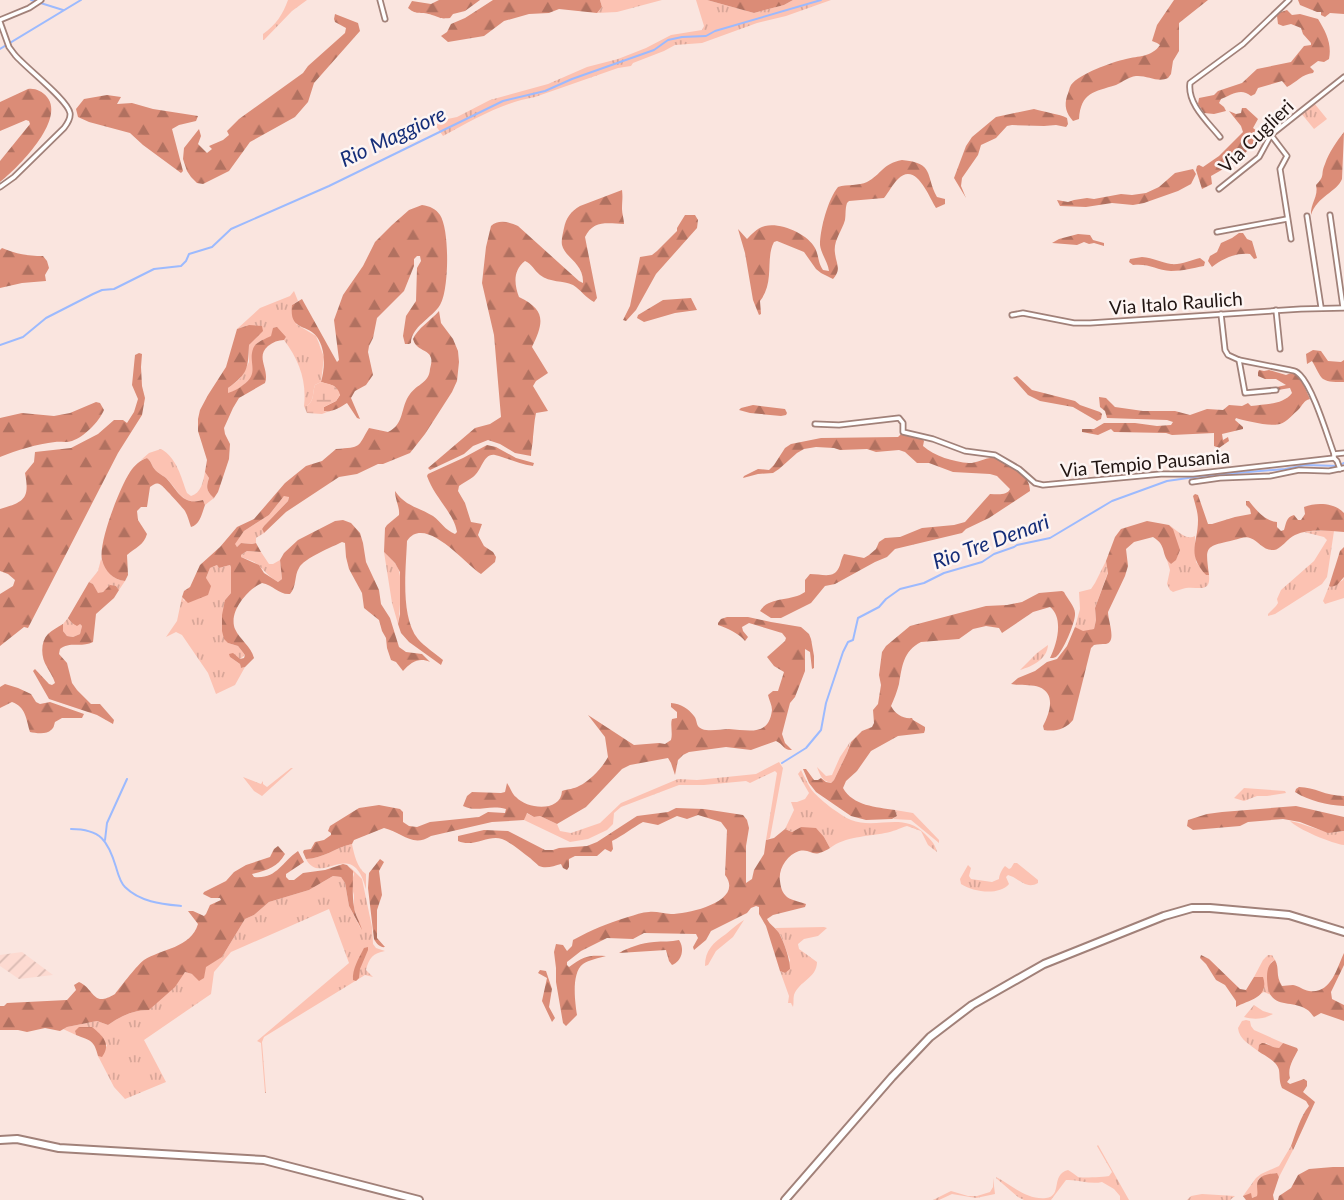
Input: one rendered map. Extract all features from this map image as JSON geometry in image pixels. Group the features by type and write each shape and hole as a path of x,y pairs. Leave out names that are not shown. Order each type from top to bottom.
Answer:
{"main road":[{"path":"785,1200 930,1037 970,1007 1044,964 1164,916 1192,908 1289,915 1344,932"},
{"path":"0,1140 23,1140 59,1148 267,1161 419,1200"}],"street":[{"path":"0,187 14,177 64,128 70,113 59,97 15,55 9,47 0,21 41,0"},
{"path":"380,0 385,19"},
{"path":"1220,137 1193,102 1190,82 1243,44 1289,0"},
{"name":"Via Cuglieri","path":"1219,189 1260,157 1271,135 1344,77"},
{"path":"1271,135 1287,155 1280,169 1291,239"},
{"path":"1329,215 1343,308"},
{"path":"1307,216 1321,307"},
{"path":"1217,232 1288,219"},
{"name":"Via Italo Raulich","path":"1012,315 1023,313 1074,323 1090,323 1321,307 1343,308"},
{"path":"1276,310 1280,349"},
{"path":"1192,482 1342,468 1335,457 1311,394 1298,373 1228,356 1221,314"},
{"path":"1239,360 1245,393 1276,390"},
{"name":"Via Tempio Pausania","path":"815,424 839,425 900,418 903,432 906,434 933,439 965,451 995,455 1019,469 1035,483 1043,485 1161,474 1193,474 1311,461 1344,453"},
{"path":"1311,461 1311,470"}],"shaded area":[{"path":"22,952 53,975 19,979 0,966 0,955"}],"green space":[{"path":"288,0 307,0 263,40 263,34 279,19"},
{"path":"439,0 480,0 450,18 417,13 408,8 412,1 431,4"},
{"path":"493,0 600,0 602,7 597,13 559,9 549,13 529,14 504,21 484,36 448,42 441,36 451,24"},
{"path":"600,0 662,0 617,12 597,13 602,7"},
{"path":"696,0 707,0 754,13 793,0 831,0 702,43 675,45 631,66 499,108 443,136 436,126 438,121 457,117 490,100 548,84 587,67 618,59 671,35 702,30 704,26"},
{"path":"707,0 793,0 754,13"},
{"path":"1174,0 1208,0 1179,23 1179,51 1168,78 1160,80 1136,76 1090,94 1083,103 1079,119 1073,121 1066,106 1071,85 1096,69 1157,49 1160,45 1152,41 1157,25"},
{"path":"1298,0 1344,0 1344,14 1330,13 1325,17 1321,12 1300,5"},
{"path":"1287,10 1292,15 1300,14 1318,19 1328,38 1329,59 1318,61 1310,67 1313,73 1287,87 1282,81 1258,88 1251,96 1244,92 1236,93 1221,99 1219,103 1226,111 1204,113 1198,104 1199,98 1214,95 1218,91 1242,83 1257,69 1291,62 1304,46 1311,45 1301,28 1291,24 1278,24 1277,16"},
{"path":"335,14 358,23 360,31 314,83 308,102 295,117 250,142 229,171 203,184 197,183 187,171 183,159 184,148 199,129 201,136 198,144 207,153 212,149 209,146 229,135 227,131 239,119 303,73 345,33 346,28 335,22"},
{"path":"28,89 38,90 47,97 51,107 50,118 37,143 0,182 0,161 30,124 26,120 0,131 0,102"},
{"path":"107,95 121,97 117,104 132,103 198,116 196,121 172,129 183,171 181,173 130,133 78,117 76,109 84,99"},
{"path":"1314,103 1327,119 1314,129 1301,113"},
{"path":"1242,108 1246,108 1258,119 1253,128 1261,134 1260,139 1245,153 1240,154 1239,160 1211,176 1212,184 1202,189 1197,166 1203,167 1219,156 1243,132 1229,111 1241,113"},
{"path":"1034,109 1067,118 1068,124 1066,127 1007,126 996,138 981,145 978,155 962,178 961,186 966,198 954,178 972,137 996,117"},
{"path":"1344,132 1342,179 1318,203 1311,215 1316,185 1322,177 1329,155"},
{"path":"902,160 924,167 937,197 945,199 945,204 936,208 926,189 911,174 898,179 884,198 849,201 835,244 838,269 833,279 816,269 804,252 774,242 769,278 765,294 760,301 759,315 753,300 738,229 747,239 765,226 793,230 811,243 823,270 829,271 820,238 825,214 834,192 838,187 867,182 890,164"},
{"path":"1193,169 1196,174 1191,184 1144,203 1112,203 1086,207 1060,206 1057,200 1068,202 1146,193 1159,187 1175,173"},
{"path":"622,190 624,224 596,225 585,237 597,298 594,302 573,285 544,278 525,261 517,273 516,287 519,297 534,307 540,318 539,330 532,347 548,373 533,386 548,411 536,413 531,456 515,453 488,440 430,470 428,468 475,428 490,424 501,417 494,335 482,283 491,226 508,222 518,226 583,283 581,270 562,245 566,221 580,206"},
{"path":"422,205 438,213 445,233 447,274 440,305 414,332 411,343 405,344 403,336 406,316 416,301 417,268 421,261 420,256 417,256 404,291 377,318 368,352 373,375 351,398 360,419 347,403 324,411 324,407 336,401 340,395 334,386 321,382 324,365 322,348 313,333 293,319 292,305 302,299 337,362 339,360 334,320 343,295 363,266 375,242 409,210"},
{"path":"685,215 695,215 698,220 697,228 656,274 636,310 626,321 623,320 630,306 640,257 652,255 657,251 677,231"},
{"path":"1239,233 1252,241 1257,258 1254,259 1250,254 1235,255 1212,267 1208,261 1210,256 1217,252 1221,243"},
{"path":"1078,234 1090,235 1093,240 1104,243 1104,246 1084,242 1077,245 1052,243"},
{"path":"2,248 43,256 49,268 45,275 46,281 0,288"},
{"path":"1142,257 1171,264 1200,258 1205,262 1204,266 1171,271 1129,262 1130,259"},
{"path":"294,291 298,301 292,305 296,324 316,336 324,357 321,382 315,385 311,401 304,406 303,379 298,363 284,340 286,337 272,337 258,343 253,351 251,377 247,383 228,393 228,388 240,379 249,362 249,345 259,334 249,325 237,329 260,308 290,296"},
{"path":"691,298 697,310 644,322 637,318 663,300"},
{"path":"439,311 441,323 458,351 457,381 425,434 410,453 357,474 339,477 286,512 264,533 264,526 288,501 289,497 284,496 269,515 244,531 235,544 237,547 241,543 256,543 261,552 247,551 241,557 259,565 264,573 278,582 282,579 280,560 298,540 335,521 351,523 360,533 366,562 379,590 381,604 390,618 399,647 406,652 422,654 430,662 415,661 403,671 391,660 379,620 364,608 362,593 349,569 345,543 342,542 302,564 290,594 262,583 245,596 234,615 235,629 254,658 241,668 229,654 233,653 240,659 245,655 238,646 224,639 222,631 225,600 231,593 230,565 210,568 206,578 211,586 208,595 188,603 182,597 184,591 190,587 200,565 237,527 254,519 285,483 306,466 322,461 336,449 358,445 369,428 388,432 397,425 407,399 427,377 431,365 430,355 417,346 413,339"},
{"path":"249,325 262,326 263,331 249,345 246,370 240,379 228,388 228,393 236,390 251,376 252,354 256,344 271,336 273,328 277,327 286,337 264,350 265,383 239,398 224,428 230,444 229,459 214,498 207,489 207,460 198,431 198,419 208,395 226,367 237,329"},
{"path":"1313,350 1321,351 1328,361 1344,360 1344,382 1323,379 1312,361 1307,364 1306,354"},
{"path":"142,354 142,386 145,398 142,415 118,453 28,628 24,627 0,646 0,594 13,586 15,580 0,571 0,509 15,504 26,494 25,473 34,462 35,452 71,448 98,434 114,420 127,423 138,399 132,385 135,355"},
{"path":"1259,370 1296,374 1310,399 1280,424 1236,418 1243,429 1222,434 1223,440 1228,437 1229,441 1219,448 1214,446 1214,433 1172,435 1114,432 1111,429 1098,435 1082,432 1082,429 1094,429 1104,423 1157,426 1171,425 1173,422 1107,418 1100,407 1099,397 1106,398 1115,407 1143,411 1175,411 1190,415 1207,409 1223,410 1229,405 1273,403 1284,400 1292,393 1290,388 1278,390 1277,387 1286,385 1276,379 1258,376"},
{"path":"1017,376 1032,390 1075,401 1100,412 1101,419 1097,421 1073,407 1040,401 1028,395 1013,378"},
{"path":"321,382 335,387 340,395 336,401 324,407 327,412 307,413 304,406 310,404 315,385"},
{"path":"96,402 100,403 104,410 102,415 77,439 34,446 0,457 0,418 22,413 54,416 70,413"},
{"path":"753,405 785,409 787,413 781,416 739,410"},
{"path":"901,434 922,438 923,446 928,450 951,460 969,463 990,458 1003,460 1024,475 1030,491 962,533 895,549 887,557 835,584 825,586 811,603 781,618 771,618 760,611 769,603 805,592 805,580 810,574 835,573 844,554 864,558 885,538 900,537 922,528 965,522 990,494 1004,494 1009,491 997,476 953,472 929,463 917,463 899,450 876,452 867,449 804,449 773,473 743,478 758,469 769,470 791,444 821,438 898,437"},
{"path":"487,445 534,463 533,466 491,455 476,474 459,486 458,491 471,522 482,524 478,535 484,546 493,552 495,562 481,574 434,537 424,533 415,534 407,541 405,592 412,630 418,639 443,660 441,665 401,633 398,624 400,572 384,552 385,528 399,515 395,491 403,500 433,516 455,534 457,532 452,518 427,476"},
{"path":"161,449 175,463 187,493 191,496 199,490 205,472 209,478 208,491 214,498 205,505 203,500 185,499 147,458 141,460 149,453"},
{"path":"147,458 154,469 166,478 181,496 190,501 203,500 205,505 199,521 191,527 185,511 163,486 157,484 150,487 147,507 141,507 137,511 138,520 147,534 146,538 127,555 128,575 125,581 110,574 103,564 103,541 126,479 135,465"},
{"path":"1198,495 1208,524 1251,514 1246,505 1246,501 1249,501 1265,517 1277,522 1281,531 1284,530 1289,517 1294,515 1301,520 1305,514 1304,507 1326,504 1344,513 1344,532 1307,531 1292,537 1274,550 1267,549 1248,537 1217,544 1209,549 1209,575 1206,575 1196,561 1194,548 1198,528 1193,496"},
{"path":"284,496 289,496 288,501 264,526 264,533 256,538 256,543 241,543 237,547 234,544 244,531 269,515"},
{"path":"1147,521 1169,525 1173,529 1180,550 1176,560 1171,564 1161,544 1153,537 1134,542 1126,549 1128,566 1108,612 1111,639 1106,644 1094,645 1091,648 1073,720 1060,729 1044,730 1050,705 1048,694 1036,686 1011,684 1047,662 1057,659 1067,646 1075,627 1083,631 1094,629 1095,608 1108,573 1106,561 1115,537 1121,529"},
{"path":"1169,525 1185,536 1195,536 1196,562 1206,575 1209,575 1206,587 1173,592 1170,590 1167,584 1170,570 1167,560 1171,564 1173,529"},
{"path":"1334,531 1327,577 1322,584 1268,616 1278,603 1281,590 1314,561 1327,540 1304,532"},
{"path":"1344,547 1344,577 1331,587 1329,586 1340,551"},
{"path":"247,551 261,552 269,564 280,560 282,579 278,582 256,564 241,557"},
{"path":"384,552 397,566 400,575 398,624 392,603"},
{"path":"101,559 113,576 125,581 119,590 116,586 98,594 89,582 98,571"},
{"path":"1106,561 1108,572 1095,608 1094,629 1083,632 1075,627 1080,609 1079,592 1091,589"},
{"path":"217,565 219,568 231,567 231,593 225,600 228,643 238,646 245,655 240,659 230,657 240,664 241,668 245,667 235,685 216,694 208,673 182,635 176,632 166,637 177,621 182,597 184,601 206,578 210,568"},
{"path":"1344,577 1344,598 1325,604 1323,601 1329,586"},
{"path":"89,582 98,593 110,585 119,590 96,614 93,642 64,647 59,654 67,663 72,683 77,690 91,704 100,704 114,720 113,724 97,715 49,699 33,671 35,669 49,684 55,683 42,650 45,637 63,624 63,631 67,636 80,634 82,626 77,626 68,618"},
{"path":"1062,591 1074,608 1075,617 1065,643 1055,657 1050,658 1057,639 1058,624 1050,607 1033,612 1002,633 999,628 986,626 973,629 959,639 921,642 910,650 904,660 891,706 900,715 912,718 925,727 924,733 898,736 871,751 843,788 853,799 895,810 897,816 892,819 866,820 851,816 816,792 803,769 806,769 814,780 821,778 831,783 834,780 851,742 874,723 873,710 878,704 881,685 879,675 882,652 910,626 986,606 1022,602 1039,593"},
{"path":"748,617 801,627 809,634 814,668 812,669 810,652 805,649 805,671 790,703 782,734 785,743 792,750 776,741 751,750 726,747 689,752 678,760 675,775 668,758 630,765 622,769 586,807 557,824 527,813 524,820 492,822 418,840 384,828 354,840 352,844 306,859 304,850 311,849 315,842 331,835 328,831 330,826 359,808 379,805 400,809 403,812 403,822 417,827 430,822 479,817 488,812 505,813 506,809 473,809 463,806 472,792 505,792 507,783 515,796 528,804 543,807 556,803 562,791 587,781 608,757 605,737 588,715 634,745 665,744 671,740 671,721 677,718 677,712 671,707 671,703 681,705 689,711 702,729 750,731 762,728 770,719 772,710 768,695 778,691 784,672 774,666 767,657 786,638 782,633 749,623 742,627 748,637 745,641 718,625 721,619"},
{"path":"68,618 72,623 82,626 80,634 67,636 63,631 63,624"},
{"path":"1048,645 1039,661 1020,670 1037,653"},
{"path":"5,684 31,694 40,704 50,702 84,714 82,718 62,718 55,722 47,733 30,732 25,714 17,704 12,702 0,708 0,687"},
{"path":"850,742 834,780 831,783 825,781 817,767 826,776 832,775"},
{"path":"779,762 783,768 770,838 766,840 777,773 775,771 750,783 746,781 679,785 621,807 614,813 613,824 607,830 588,839 570,842 524,820 526,813 534,817 540,816 557,824 560,831 571,833 600,823 621,803 678,779 697,780 756,774"},
{"path":"291,768 262,796 254,791 243,777 261,784 263,781 267,787"},
{"path":"801,770 814,793 841,815 861,823 899,822 917,827 925,834 932,842 937,852 928,845 921,831 907,826 849,839 830,848 824,837 801,827 792,832 785,829 794,810 791,802 805,799 809,793 798,774"},
{"path":"1299,787 1344,796 1344,806 1306,798 1295,792"},
{"path":"1244,788 1286,793 1257,796 1244,801 1234,798"},
{"path":"1296,806 1344,817 1344,831 1328,833 1300,822 1283,819 1193,830 1187,826 1188,820 1207,814"},
{"path":"676,808 743,815 749,828 746,883 752,879 764,854 766,840 774,838 785,829 792,832 801,827 816,828 824,837 830,848 819,853 799,851 787,859 780,872 781,887 785,895 806,904 805,907 767,919 781,937 790,969 785,973 780,971 766,926 759,914 759,907 756,906 711,931 706,940 694,950 698,938 696,934 644,933 633,939 607,938 581,951 567,962 569,967 586,957 606,956 588,961 579,968 575,988 577,1015 566,1026 563,1023 556,982 556,944 563,945 567,951 573,940 620,920 646,912 690,912 721,899 728,892 729,884 725,875 727,830 721,822 698,815 687,819 677,816 658,825 643,822 612,841 611,852 605,849 597,856 575,856 569,859 567,870 561,864 539,866 502,839 464,843 458,841 458,836 484,830 508,831 545,850 587,846 637,816 668,812"},
{"path":"895,810 913,813 939,843 911,820 893,819 897,816"},
{"path":"1290,821 1324,831 1344,831 1344,845 1316,836"},
{"path":"352,844 358,865 366,874 366,889 360,873 353,866 345,863 320,868 312,866 306,859 318,857"},
{"path":"278,846 285,854 282,859 271,868 252,874 254,877 274,873 298,851 304,862 286,874 289,880 294,880 303,873 347,865 353,871 354,907 362,930 349,906 345,883 341,877 333,876 309,890 269,902 245,919 222,957 206,967 204,978 199,981 192,974 185,972 175,987 149,1010 127,1014 108,1025 97,1021 60,1031 45,1028 27,1032 0,1030 0,1006 7,1003 67,1000 76,990 74,985 79,982 98,998 108,998 115,994 144,960 189,938 198,924 188,911 204,916 210,905 221,900 211,898 203,894 204,892 226,881 246,865 270,857"},
{"path":"380,859 384,862 379,871 382,895 377,910 377,938 385,947 378,945 374,939 368,888 369,873"},
{"path":"1014,863 1038,880 1038,883 1026,884 1008,875 1006,877 1009,884 999,890 979,891 961,884 960,879 968,865 971,868 971,879 992,882 999,879 1005,866 1009,869"},
{"path":"350,867 362,879 373,944 385,951 377,953 369,962 366,970 373,977 365,975 264,1037 262,1042 266,1093 261,1043 257,1041 349,963 329,909 231,952 214,972 211,994 144,1040 166,1082 125,1099 114,1087 98,1056 102,1056 107,1045 75,1031 76,1035 63,1029 97,1021 108,1025 127,1014 149,1010 185,972 192,974 222,957 245,919 269,902 309,890 333,876 341,877 345,883 349,906 361,929 354,908 351,884 354,874"},
{"path":"744,920 733,937 716,951 705,966 711,947"},
{"path":"775,928 827,928 818,936 804,939 798,944 799,949 817,962 814,972 796,990 793,1007 788,1003 789,996 780,971 785,973 790,960"},
{"path":"679,940 682,954 672,965 666,950 619,953 645,943"},
{"path":"368,947 359,978 353,980 358,960 364,948"},
{"path":"1344,953 1344,965 1331,992 1332,999 1344,1005 1344,1021 1321,1013 1314,1017 1306,1009 1280,1002 1271,996 1267,973 1269,965 1275,960 1282,986 1293,985 1316,991 1323,989 1332,980"},
{"path":"1201,955 1209,959 1240,989 1246,990 1254,977 1263,977 1261,994 1236,1007 1236,1001 1225,985 1216,980 1200,958"},
{"path":"1268,955 1272,955 1275,960 1271,962 1267,981 1271,995 1264,992 1260,994 1264,989 1254,977"},
{"path":"540,970 546,971 552,989 549,1007 555,1018 552,1022 542,1001 547,978 538,973"},
{"path":"1254,1005 1273,1014 1259,1018 1244,1017"},
{"path":"1242,1021 1250,1021 1254,1030 1283,1043 1279,1048 1266,1043 1259,1045 1258,1051 1240,1035 1238,1028"},
{"path":"79,1027 92,1027 102,1037 106,1048 102,1057 98,1056 91,1042 76,1035 75,1031"},
{"path":"1262,1043 1279,1048 1283,1043 1297,1048 1287,1082 1290,1084 1304,1079 1307,1081 1303,1092 1315,1102 1293,1150 1291,1146 1309,1106 1306,1101 1282,1088 1278,1067 1258,1051"},
{"path":"1098,1145 1129,1200 1120,1200 1114,1189 1102,1182 1066,1180 1051,1200 1024,1200 996,1178 1032,1197 1046,1198 1056,1190 1059,1176 1068,1170 1078,1177 1109,1176 1112,1172"},
{"path":"1291,1146 1293,1150 1279,1177 1276,1173 1259,1178 1257,1196 1243,1196 1256,1178 1279,1166"},
{"path":"1344,1167 1344,1200 1278,1200 1279,1196 1291,1188 1298,1175 1309,1169"},
{"path":"1277,1173 1279,1177 1274,1200 1246,1200 1243,1196 1251,1193 1252,1198 1257,1196 1257,1182 1261,1177"},
{"path":"993,1178 995,1194 976,1198 952,1194 933,1200 951,1191 968,1196 990,1192"},
{"path":"1191,1196 1235,1196 1230,1200 1187,1200"}],"waterway":[{"path":"31,0 63,10"},
{"path":"0,49 81,0"},
{"name":"Rio Maggiore","path":"0,345 23,337 46,318 102,290 114,289 154,269 181,266 189,254 212,247 231,229 329,186 503,101 545,91 654,50 668,40 706,36 821,0"},
{"name":"Rio Tre Denari","path":"782,763 806,748 821,730 826,703 843,652 848,642 853,640 858,618 879,607 900,589 982,562 1017,545 1050,538 1112,501 1167,481 1306,465 1338,466 1344,463"},
{"path":"105,840 107,823 127,779"},
{"path":"71,829 90,831 102,838 110,850 119,878 131,892 152,901 181,906"}]}
